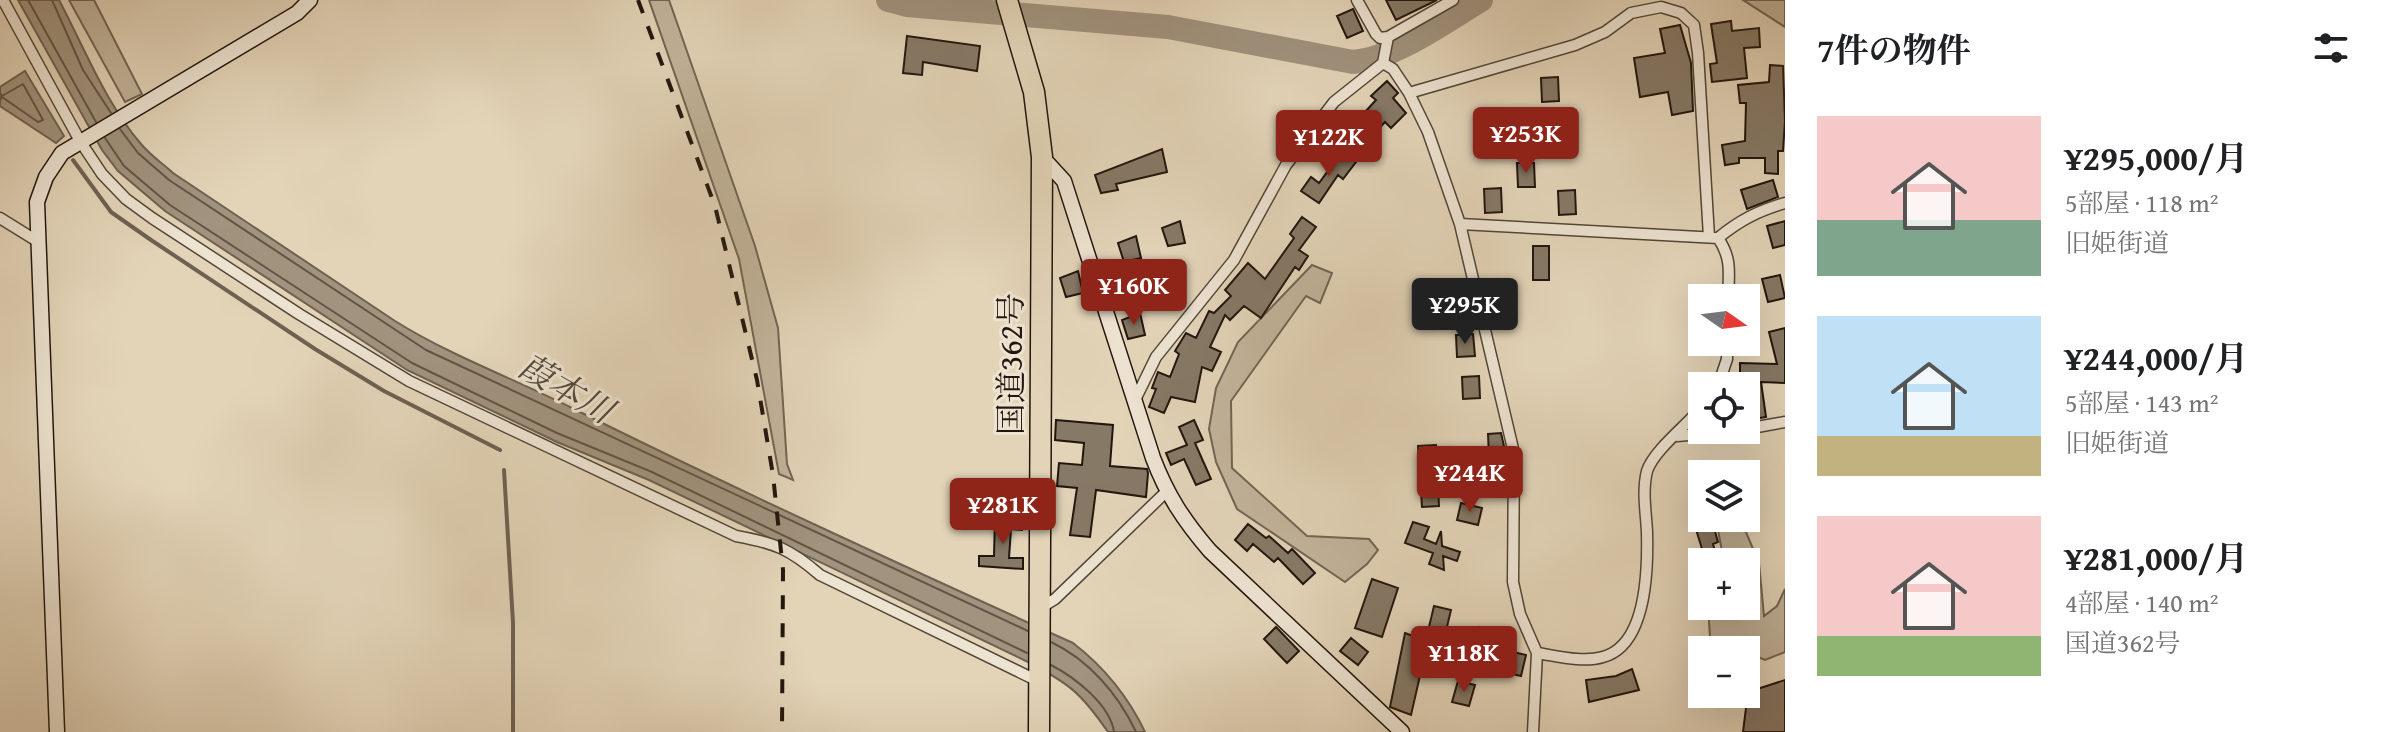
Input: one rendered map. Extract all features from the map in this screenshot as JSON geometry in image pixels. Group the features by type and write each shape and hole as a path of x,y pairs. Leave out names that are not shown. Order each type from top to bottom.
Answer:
{"highway":[{"name":"国道362号","path":"1007,0 1034,92 1042,157 1039,732"}],"street":[{"path":"3,0 110,182 152,218 409,381 736,536 770,542 793,552 820,575 1040,680"},
{"path":"57,732 37,202 46,177 62,153 297,13 310,0"},
{"path":"1357,0 1380,38 1388,37 1453,0"},
{"path":"1409,93 1575,45 1605,32 1631,13 1661,7 1681,13 1694,25 1713,238 1727,252 1729,284"},
{"path":"1134,402 1156,357 1234,260 1286,165 1334,102 1383,63 1388,37"},
{"path":"1383,63 1393,69 1409,93 1428,132 1460,224 1514,453 1513,582 1520,614 1537,653 1533,732"},
{"path":"1042,157 1064,181 1134,402 1166,492 1184,522 1210,551 1402,732"},
{"path":"1460,224 1713,238 1758,210 1785,203"},
{"path":"0,218 37,241"},
{"path":"1760,427 1785,422"},
{"path":"1537,653 1588,659 1605,657 1619,649 1630,635 1640,611 1647,575 1644,491 1647,471 1662,447 1688,423"},
{"path":"1677,436 1688,435"},
{"path":"1042,612 1166,492"}],"shaded area":[{"path":"69,0 94,0 142,94 125,102"},
{"path":"649,0 669,0 755,246 778,328 787,464 793,480 779,474 739,259"},
{"path":"1743,0 1785,0 1785,27"},
{"path":"1312,265 1332,273 1320,303 1306,296 1231,401 1232,468 1307,536 1369,539 1378,550 1345,582 1237,509 1216,462 1209,429 1216,388 1238,342"},
{"path":"1718,532 1746,532 1753,548 1721,548"},
{"path":"1760,574 1764,616 1777,606 1785,589 1785,652 1765,660 1760,658 1760,636 1710,636 1709,620 1760,620"}],"water":[{"path":"18,0 59,0 96,75 128,128 173,173 395,321 461,356 698,469 1073,643 1114,683 1145,732 1108,732 1074,691 1028,662 649,480 557,442 407,370 165,211 118,171 102,150"},
{"path":"25,71 64,136 56,143 0,106 0,87"}],"building":[{"path":"1386,0 1437,0 1396,20"},
{"path":"1353,9 1363,31 1347,38 1337,16"},
{"path":"1731,21 1732,31 1759,28 1760,47 1744,48 1747,78 1712,82 1710,64 1717,63 1711,24"},
{"path":"1680,25 1691,63 1693,111 1672,115 1668,92 1640,97 1634,58 1665,53 1660,29"},
{"path":"907,36 980,46 977,71 923,62 922,75 903,73"},
{"path":"1770,65 1783,66 1785,121 1783,151 1778,151 1778,174 1765,173 1765,158 1739,158 1739,163 1725,165 1722,145 1745,141 1746,103 1740,103 1738,85 1769,82"},
{"path":"1558,77 1559,101 1542,102 1541,78"},
{"path":"1387,81 1398,93 1393,98 1406,113 1391,128 1385,122 1370,138 1354,124 1376,100 1371,96"},
{"path":"1162,149 1167,172 1116,184 1118,190 1101,193 1095,175"},
{"path":"1342,152 1356,162 1343,179 1338,175 1319,203 1301,191 1311,177 1319,183"},
{"path":"1517,163 1534,163 1535,187 1518,187"},
{"path":"1773,180 1778,197 1747,209 1741,190"},
{"path":"1501,188 1502,212 1485,213 1484,189"},
{"path":"1575,190 1576,214 1559,215 1558,191"},
{"path":"1302,217 1316,227 1299,250 1308,256 1299,270 1295,267 1261,318 1244,306 1230,320 1225,315 1210,347 1221,352 1212,371 1202,367 1195,402 1171,397 1164,413 1149,407 1158,372 1170,377 1179,354 1175,351 1186,333 1196,338 1209,311 1214,313 1231,296 1225,290 1248,263 1265,279 1294,238 1290,234"},
{"path":"1180,221 1185,243 1168,246 1162,228"},
{"path":"1785,221 1785,245 1773,248 1767,226"},
{"path":"1136,236 1141,258 1124,262 1118,243"},
{"path":"1533,246 1549,246 1549,280 1533,280"},
{"path":"1078,271 1083,293 1066,297 1060,278"},
{"path":"1780,275 1785,298 1768,302 1762,279"},
{"path":"1140,313 1145,335 1128,339 1122,320"},
{"path":"1785,328 1785,383 1761,382 1766,417 1760,418 1760,372 1740,372 1740,363 1777,364 1769,332"},
{"path":"1473,334 1475,356 1457,357 1456,335"},
{"path":"1479,376 1480,398 1463,399 1462,377"},
{"path":"1056,420 1113,425 1110,466 1147,469 1146,497 1096,490 1090,537 1070,535 1077,488 1057,486 1059,463 1082,465 1084,443 1055,440"},
{"path":"1194,420 1203,440 1195,443 1211,479 1196,485 1184,459 1171,465 1166,453 1187,445 1179,427"},
{"path":"1501,433 1506,455 1489,456 1488,434"},
{"path":"1436,445 1439,506 1422,507 1418,446"},
{"path":"1461,503 1482,508 1478,525 1457,520"},
{"path":"995,518 1022,519 1022,530 1011,529 1009,558 1023,558 1023,569 979,566 979,556 994,556"},
{"path":"1413,522 1429,527 1424,539 1436,544 1441,531 1442,546 1460,552 1457,561 1443,556 1444,570 1429,564 1433,553 1405,543"},
{"path":"1248,524 1266,538 1269,536 1288,553 1292,549 1315,573 1303,584 1278,558 1274,562 1253,544 1247,551 1235,540"},
{"path":"1697,532 1715,532 1718,542 1713,544 1714,548 1702,548"},
{"path":"1372,579 1398,588 1382,637 1355,628"},
{"path":"1434,606 1451,610 1446,631 1429,627"},
{"path":"1276,627 1299,651 1287,663 1264,639"},
{"path":"1480,627 1497,631 1492,652 1475,648"},
{"path":"1405,633 1426,641 1418,666 1422,667 1411,715 1390,707"},
{"path":"1351,638 1368,652 1358,665 1340,651"},
{"path":"1509,651 1526,655 1521,676 1504,672"},
{"path":"1632,669 1639,690 1589,702 1586,680 1616,676"},
{"path":"1785,680 1785,732 1743,732 1746,708 1760,708 1760,688"},
{"path":"1458,681 1475,685 1469,706 1452,702"}],"waterway":[{"path":"888,0 907,5 1168,27 1353,62 1402,47 1481,0"},
{"path":"73,160 111,212 151,240 384,391 500,450"},
{"path":"504,470 513,623 513,732"}],"railway":[{"path":"638,0 715,206 757,380 773,475 783,570 782,732"}],"water label":[{"name":"葭本川","path":"566,388"}]}
